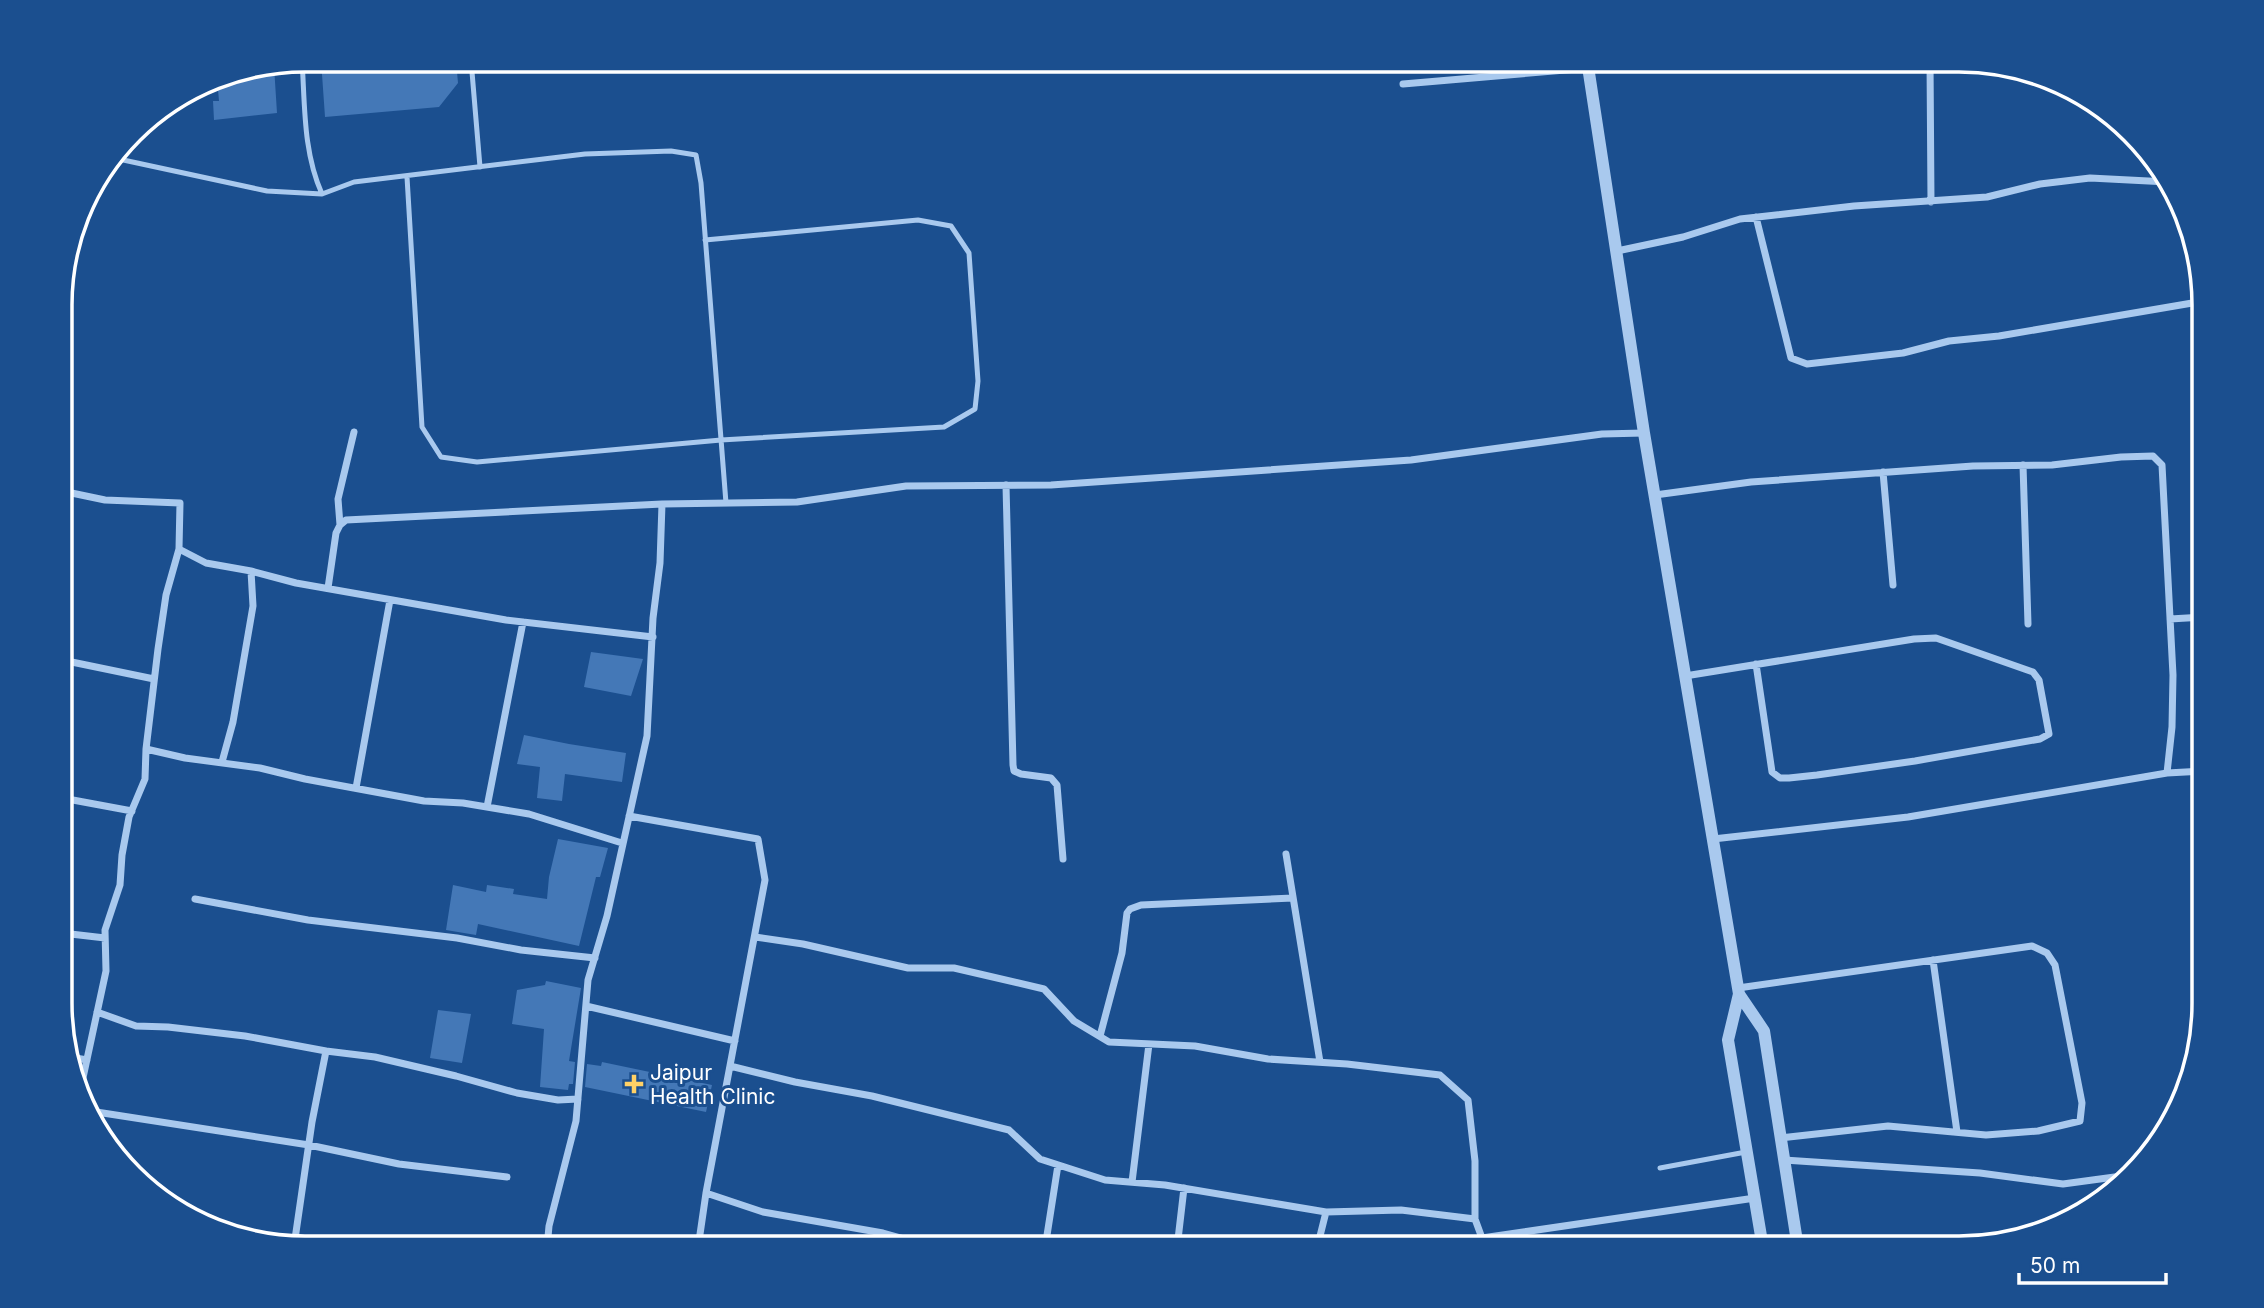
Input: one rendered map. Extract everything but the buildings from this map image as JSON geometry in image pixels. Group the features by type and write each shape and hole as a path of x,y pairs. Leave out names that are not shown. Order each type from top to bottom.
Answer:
{"street":[{"path":"1403,84 1514,72"},
{"path":"1589,72 1644,433 1739,991 1764,1031 1796,1236"},
{"path":"1930,72 1931,202"},
{"path":"1617,251 1683,237 1740,219 1854,206 1987,197 2040,184 2090,178 2157,181"},
{"path":"1756,217 1791,358 1807,364 1903,353 1949,341 2000,336 2192,303"},
{"path":"340,525 338,499 354,432"},
{"path":"328,588 336,533 346,520 662,503 797,502 906,486 1051,485 1411,460 1602,434 1644,433"},
{"path":"1655,495 1751,482 1882,472 2052,465 2153,456 2162,465 2173,675 2172,727 2167,773"},
{"path":"2024,465 2028,624"},
{"path":"1882,472 1893,585"},
{"path":"1006,485 1013,765 1014,771 1021,774 1055,780 1063,859"},
{"path":"72,493 105,500 180,503 179,550 166,595 154,678 145,779 132,811 122,855 120,885 105,929 106,971 84,1075"},
{"path":"548,1236 576,1121 588,980 607,916 647,736 662,503"},
{"path":"179,550 206,563 296,583 523,622 653,637"},
{"path":"222,762 233,722 253,606 251,571"},
{"path":"356,788 390,600"},
{"path":"2170,619 2192,618"},
{"path":"487,807 523,622"},
{"path":"1685,676 1756,664 1914,639 1936,638 2033,672 2039,680 2049,734 2040,738 1915,761 1780,778 1772,772 1756,664"},
{"path":"72,662 154,678"},
{"path":"146,749 425,802 463,803 528,814 622,843"},
{"path":"1713,839 1908,817 2167,773 2192,772"},
{"path":"72,800 132,811"},
{"path":"629,816 758,839 765,880 700,1236"},
{"path":"1286,854 1320,1062"},
{"path":"1100,1036 1122,953 1130,909 1141,905 1293,898"},
{"path":"195,899 308,920 595,958"},
{"path":"72,934 105,938"},
{"path":"755,937 803,944 908,968 954,968 1044,989 1074,1021 1109,1042 1195,1046 1268,1059 1440,1075 1468,1100 1475,1161 1475,1219 1481,1236"},
{"path":"1739,991 2032,946 2048,953 2055,965 2082,1103 2080,1121 2038,1131 1986,1135 1888,1126 1779,1138"},
{"path":"1933,960 1957,1132"},
{"path":"1739,991 1728,1040 1761,1236"},
{"path":"586,1006 735,1041"},
{"path":"97,1012 136,1026 245,1036 375,1057 517,1093 558,1100 578,1099"},
{"path":"1132,1182 1149,1044"},
{"path":"296,1235 326,1051"},
{"path":"79,1059 87,1060"},
{"path":"730,1066 795,1082 872,1096 1009,1130 1040,1159 1105,1180 1184,1188 1326,1212 1401,1210 1475,1219"},
{"path":"99,1112 309,1145 399,1164 507,1177"},
{"path":"1784,1160 1980,1173 2063,1184 2115,1176"},
{"path":"1047,1236 1058,1165"},
{"path":"1178,1236 1184,1188"},
{"path":"706,1193 762,1212 894,1236"},
{"path":"1496,1236 1755,1198"},
{"path":"1320,1236 1326,1212"}],"lane":[{"path":"303,72 308,148 314,175 322,194"},
{"path":"472,72 480,167"},
{"path":"123,160 267,191 322,194 354,183 585,154 671,150 696,155 701,183 726,503"},
{"path":"407,177 422,427 441,457 477,462 721,440 944,427 975,409 978,381 969,253 951,226 918,220 705,240"},
{"path":"1660,1168 1746,1152"}],"place":[{"name":"Jaipur Health Clinic","path":"634,1084"}]}
